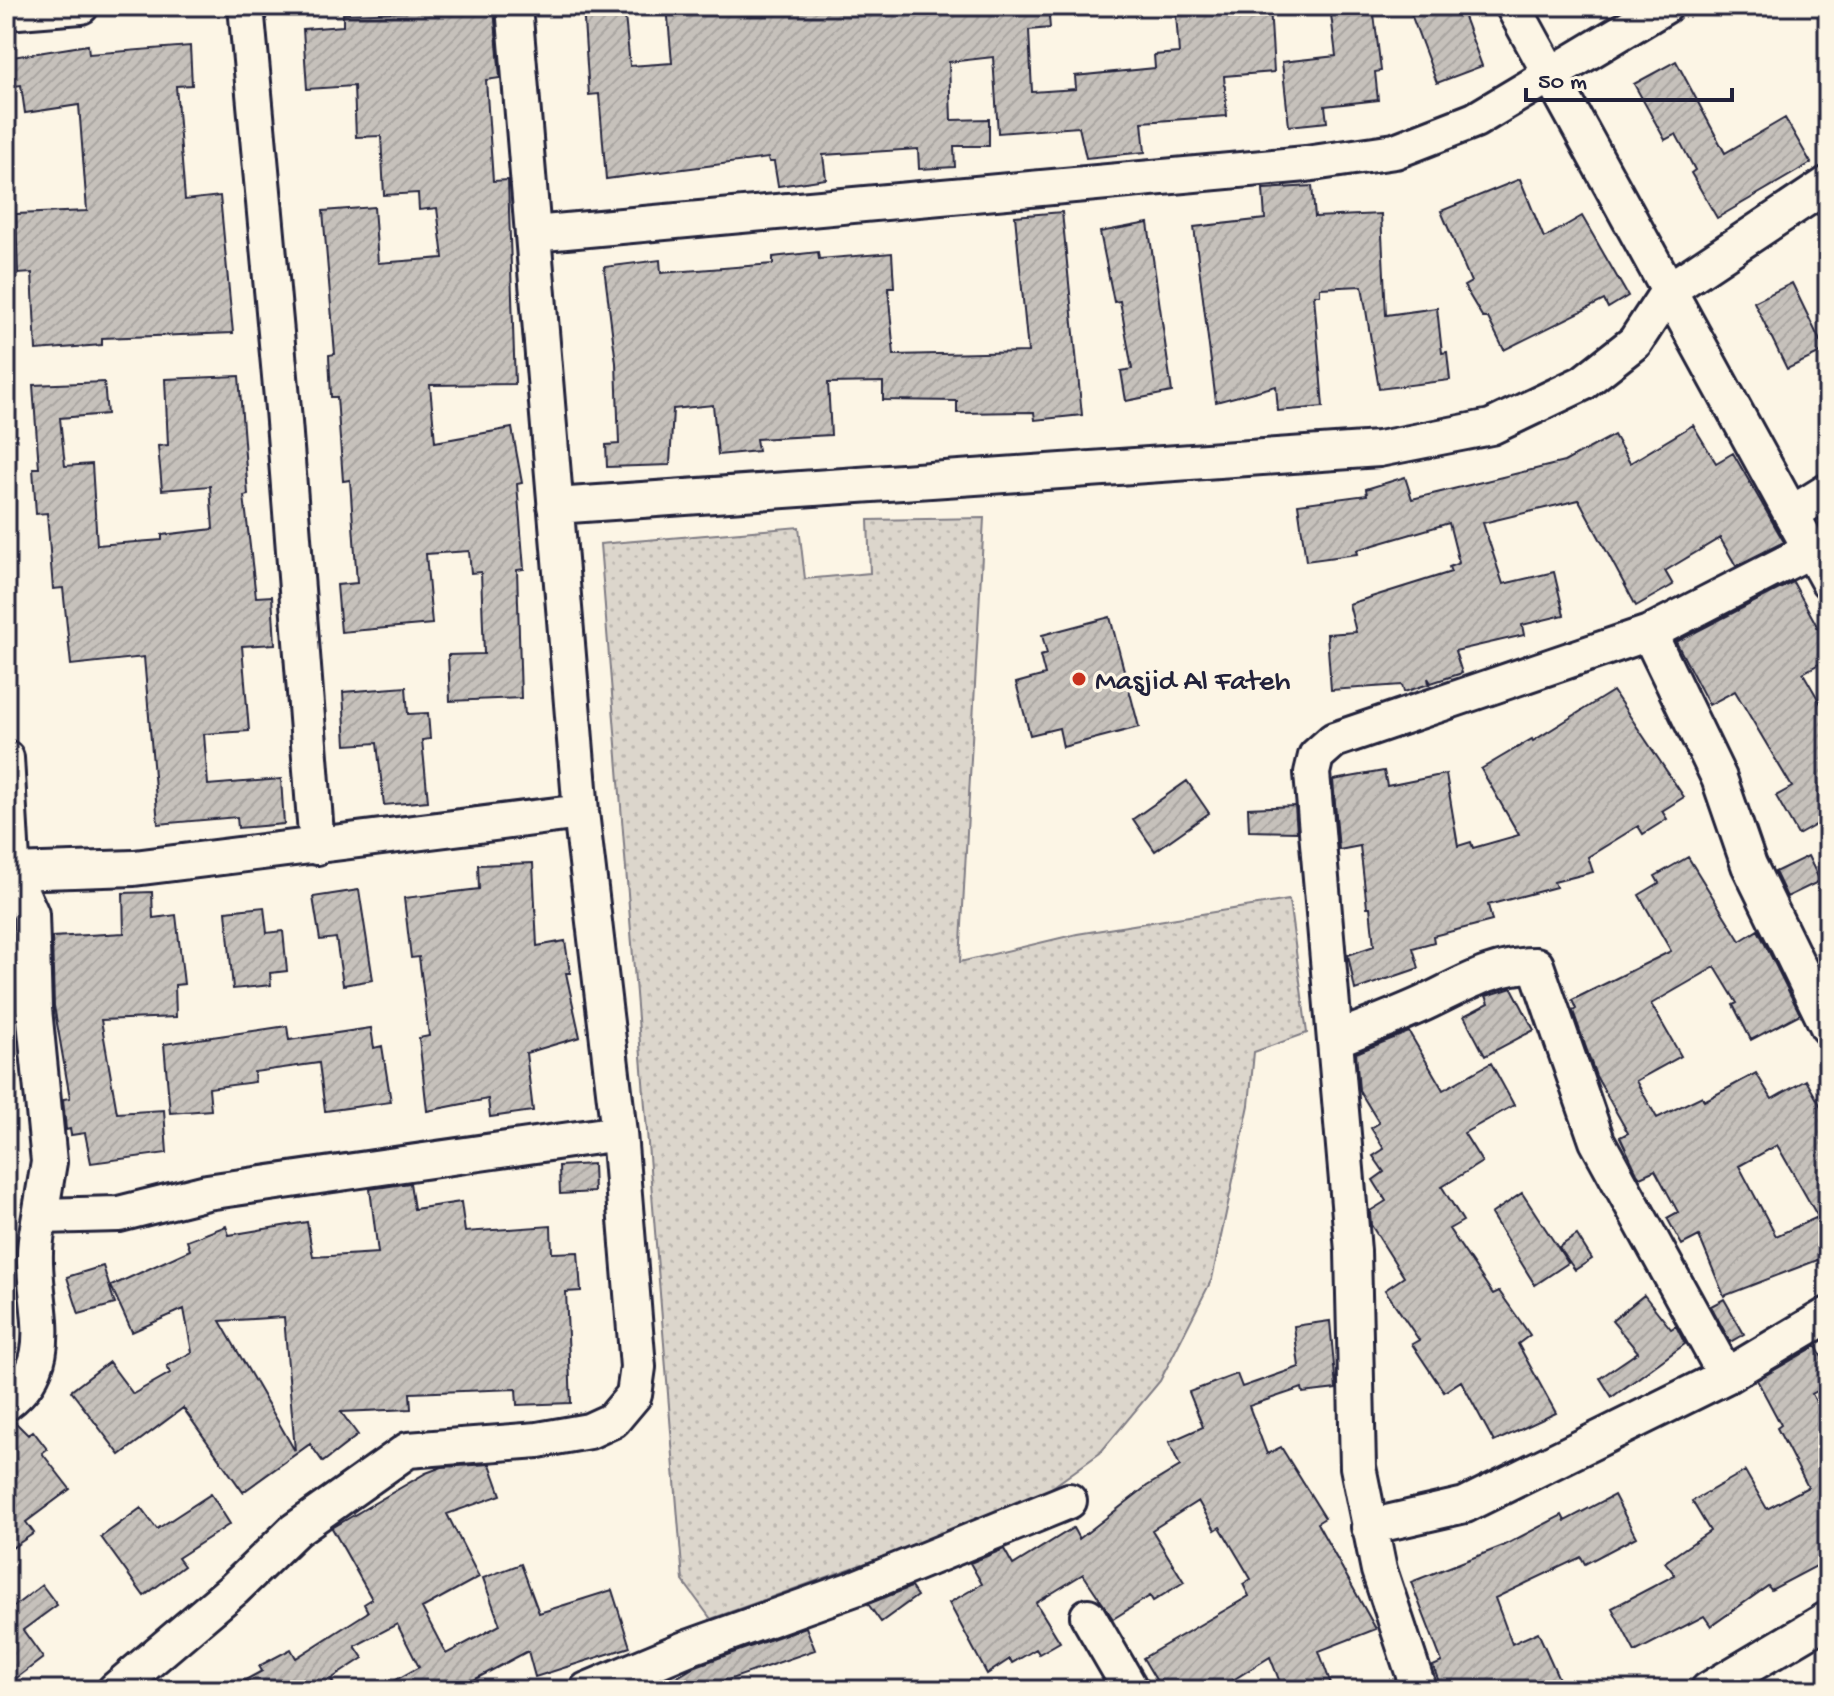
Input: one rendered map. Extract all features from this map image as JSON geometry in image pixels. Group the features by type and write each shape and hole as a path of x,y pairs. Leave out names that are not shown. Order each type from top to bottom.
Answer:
{"street":[{"path":"6,12 81,6"},
{"path":"246,6 283,409 317,847"},
{"path":"115,1690 234,1589 295,1530 408,1450 538,1440 589,1431 613,1420 634,1395 638,1367 619,1133 581,812 514,6"},
{"path":"1513,6 1828,581"},
{"path":"533,234 1306,164 1395,151 1475,120 1665,6"},
{"path":"555,506 1379,449 1491,427 1583,383 1635,342 1669,290 1828,184"},
{"path":"1791,514 1828,491"},
{"path":"1419,1690 1403,1650 1369,1527 1358,1467 1353,1251 1312,773 1316,756 1334,740 1649,633 1811,550"},
{"path":"1649,633 1719,778 1749,865 1828,1027"},
{"path":"6,758 11,877 31,914 34,1009 49,1162 35,1253 43,1343 33,1371 6,1403"},
{"path":"11,877 134,868 581,812"},
{"path":"1336,1039 1418,1006 1485,972 1510,965 1536,965 1597,1141 1726,1376"},
{"path":"40,1216 119,1214 207,1192 619,1133"},
{"path":"1369,1527 1465,1505 1726,1376 1828,1315"},
{"path":"587,1690 685,1649 858,1587 1069,1501"},
{"path":"1088,1616 1131,1690"},
{"path":"1708,1690 1828,1619"}],"shaded area":[{"path":"984,518 960,962 1077,934 1289,900 1307,1033 1254,1052 1249,1105 1212,1279 1160,1381 1100,1453 1029,1504 711,1619 683,1581 600,544 799,527 805,579 870,573 868,520"}],"building":[{"path":"447,6 447,13 494,9 500,78 486,80 493,181 508,180 515,384 430,385 435,442 512,428 522,483 517,484 524,569 517,570 521,698 450,701 448,655 484,654 481,572 471,573 469,551 426,554 432,624 341,632 337,585 357,583 350,480 343,481 337,397 331,397 329,355 335,354 323,211 374,207 378,263 443,258 437,208 419,210 418,193 384,195 381,136 356,137 354,86 307,89 303,29 343,26 343,14 406,12 406,7"},
{"path":"583,6 624,6 630,66 672,63 667,6 1048,6 1050,28 1029,30 1032,92 1076,89 1075,76 1155,68 1154,55 1179,53 1176,14 1234,6 1270,6 1274,72 1224,76 1227,116 1142,122 1145,152 1086,158 1079,127 998,133 993,57 949,62 951,120 989,119 989,146 954,146 955,167 919,169 918,149 823,155 826,179 778,186 774,162 769,162 768,158 606,179 599,94 589,95"},
{"path":"1330,6 1373,6 1381,71 1375,72 1378,100 1325,106 1327,122 1289,126 1282,62 1336,56"},
{"path":"1408,6 1460,6 1482,66 1437,83"},
{"path":"88,45 89,54 190,46 192,85 176,86 185,200 220,196 233,333 102,338 102,345 36,350 32,273 18,274 16,214 87,211 79,105 25,113 21,85 6,87 6,58"},
{"path":"1676,61 1725,153 1785,118 1811,163 1717,218 1691,173 1695,170 1676,134 1665,140 1634,84"},
{"path":"1520,179 1544,238 1582,216 1628,296 1608,308 1604,300 1504,350 1488,318 1483,318 1464,286 1471,282 1441,211"},
{"path":"1312,186 1315,217 1381,214 1386,315 1437,308 1442,353 1447,352 1450,380 1379,389 1362,286 1320,288 1320,295 1314,295 1323,407 1278,411 1276,386 1216,402 1194,227 1265,219 1263,189"},
{"path":"1062,212 1082,415 1035,420 1034,412 957,413 957,401 883,400 883,382 828,383 831,435 756,439 758,451 718,455 713,405 673,409 670,465 607,467 606,445 619,444 616,363 604,267 660,260 661,273 773,264 773,257 818,252 819,259 892,253 894,287 888,287 894,355 1028,352 1015,216"},
{"path":"1148,223 1172,392 1126,401 1121,371 1132,369 1120,301 1114,302 1100,232"},
{"path":"1792,283 1825,351 1787,369 1754,302"},
{"path":"239,376 248,495 244,496 256,597 272,596 275,644 242,646 249,731 204,734 208,785 281,779 284,824 238,828 237,817 158,824 144,657 71,665 63,588 53,589 47,513 36,514 33,468 39,468 33,385 104,382 107,414 60,418 65,466 92,464 97,545 162,540 162,535 213,529 210,486 162,490 158,446 168,445 165,379"},
{"path":"1693,425 1716,463 1733,453 1784,542 1736,566 1720,538 1665,571 1673,585 1636,606 1579,500 1483,523 1503,584 1554,572 1564,615 1522,625 1524,635 1455,651 1462,673 1431,683 1428,678 1429,684 1404,692 1402,685 1331,690 1327,634 1356,632 1349,604 1451,572 1449,567 1459,563 1449,523 1357,550 1358,554 1306,561 1298,504 1367,495 1366,489 1405,477 1412,499 1564,462 1614,435 1630,463"},
{"path":"1793,582 1828,646 1828,659 1803,673 1828,716 1828,818 1798,835 1776,796 1792,787 1735,691 1709,705 1676,642"},
{"name":"Masjid Al Fateh","path":"1110,617 1139,727 1063,747 1059,728 1030,735 1016,683 1045,675 1040,656 1047,654 1042,635"},
{"path":"406,687 408,714 428,713 430,739 422,740 428,801 384,805 377,743 346,745 343,692"},
{"path":"1613,691 1684,797 1662,811 1667,819 1643,834 1638,826 1588,857 1593,872 1554,882 1556,887 1488,905 1492,921 1433,936 1434,942 1413,948 1419,968 1355,990 1348,955 1374,946 1370,907 1367,907 1360,846 1339,850 1333,780 1384,771 1387,786 1446,774 1458,846 1471,842 1473,848 1519,835 1481,769"},
{"path":"1187,781 1209,813 1155,851 1133,819"},
{"path":"1295,806 1297,832 1249,831 1248,808"},
{"path":"1808,856 1820,881 1787,897 1775,872"},
{"path":"1688,857 1740,941 1758,930 1800,1014 1751,1040 1733,1005 1737,1003 1715,967 1651,1004 1681,1056 1636,1081 1657,1118 1702,1096 1704,1101 1756,1073 1772,1099 1806,1080 1828,1119 1828,1256 1724,1296 1699,1236 1682,1245 1667,1218 1678,1212 1655,1170 1640,1177 1637,1173 1620,1137 1628,1133 1596,1076 1573,1011 1576,1009 1572,1000 1671,951 1639,895 1659,883 1655,876","holes":["1777,1145 1818,1217 1776,1236 1739,1166"]},
{"path":"533,863 537,946 565,941 570,973 566,973 580,1037 526,1053 533,1111 490,1117 488,1099 427,1111 419,1038 429,1036 419,957 411,958 404,898 479,889 478,865"},
{"path":"359,890 373,980 343,985 336,938 320,940 313,897"},
{"path":"152,892 153,918 176,915 184,984 175,985 176,1017 101,1020 117,1113 164,1110 167,1153 91,1163 85,1133 71,1135 70,1129 66,1130 63,1099 70,1098 54,1006 52,937 124,933 123,893"},
{"path":"264,907 267,933 283,931 287,971 270,973 271,985 233,989 226,911"},
{"path":"1512,988 1534,1030 1485,1056 1464,1016 1489,1003 1486,996"},
{"path":"287,1026 289,1040 371,1028 374,1048 382,1046 391,1102 325,1111 319,1063 254,1072 255,1082 209,1088 211,1110 170,1113 164,1044"},
{"path":"1409,1032 1443,1090 1491,1063 1514,1105 1464,1133 1482,1162 1442,1187 1463,1221 1449,1229 1493,1294 1499,1291 1530,1335 1518,1344 1556,1413 1494,1442 1461,1381 1444,1392 1412,1344 1419,1340 1385,1290 1404,1277 1371,1225 1370,1211 1386,1201 1373,1180 1384,1172 1373,1156 1384,1149 1371,1128 1379,1123 1359,1090 1356,1053"},
{"path":"593,1164 594,1192 560,1194 559,1166"},
{"path":"410,1183 414,1209 461,1202 465,1232 551,1226 552,1253 578,1252 581,1291 566,1292 571,1403 517,1405 516,1389 410,1393 411,1409 341,1412 358,1435 323,1462 310,1444 243,1492 183,1408 120,1455 71,1391 109,1362 133,1394 170,1373 167,1366 192,1352 184,1309 132,1332 111,1286 190,1250 187,1241 226,1226 229,1235 307,1222 313,1257 378,1253 370,1189","holes":["284,1317 295,1451 220,1321"]},
{"path":"1522,1193 1568,1263 1535,1285 1491,1214"},
{"path":"1577,1235 1592,1259 1575,1270 1559,1247"},
{"path":"103,1266 115,1304 79,1314 67,1277"},
{"path":"1644,1295 1671,1329 1676,1326 1685,1344 1612,1397 1600,1378 1638,1352 1612,1321"},
{"path":"1724,1299 1744,1334 1730,1342 1711,1306"},
{"path":"1330,1321 1336,1389 1303,1393 1302,1388 1249,1406 1267,1454 1281,1447 1325,1518 1317,1523 1376,1629 1319,1651 1333,1690 1283,1690 1270,1657 1217,1690 1162,1690 1143,1658 1249,1596 1243,1584 1251,1579 1220,1527 1215,1530 1198,1501 1152,1530 1184,1582 1153,1601 1150,1596 1113,1619 1083,1574 1036,1603 1060,1642 1039,1654 1036,1649 1012,1663 1010,1659 987,1674 949,1603 982,1584 970,1563 1004,1549 1013,1565 1073,1528 1079,1539 1147,1486 1180,1466 1169,1442 1203,1427 1189,1392 1237,1374 1242,1387 1299,1367 1294,1326"},
{"path":"1816,1346 1828,1369 1828,1385 1812,1394 1828,1424 1828,1560 1771,1590 1768,1586 1711,1626 1704,1616 1635,1652 1612,1608 1675,1575 1665,1562 1710,1531 1692,1501 1745,1471 1767,1509 1808,1487 1777,1428 1781,1425 1757,1380"},
{"path":"14,1421 28,1435 33,1431 47,1449 42,1453 70,1489 26,1522 34,1533 6,1552 6,1422"},
{"path":"490,1464 501,1495 447,1514 479,1577 422,1608 446,1654 500,1625 483,1578 521,1564 539,1613 612,1590 630,1647 535,1677 528,1651 455,1690 378,1690 419,1667 397,1624 355,1646 363,1658 331,1679 337,1690 227,1690 262,1671 259,1666 291,1649 296,1658 368,1612 364,1604 372,1599 332,1528 426,1473 442,1467"},
{"path":"211,1494 230,1524 178,1558 184,1566 144,1596 101,1537 141,1508 157,1529"},
{"path":"1614,1495 1636,1537 1585,1564 1581,1557 1495,1598 1512,1644 1538,1632 1564,1690 1442,1690 1433,1666 1442,1662 1411,1582 1503,1546 1562,1515 1565,1521"},
{"path":"42,1585 57,1605 23,1630 43,1658 6,1686 6,1609 8,1611"},
{"path":"911,1587 917,1596 881,1622 868,1604"},
{"path":"806,1627 815,1650 699,1690 656,1690 696,1666"}],"place":[{"name":"Masjid Al Fateh","path":"1079,679"}]}
